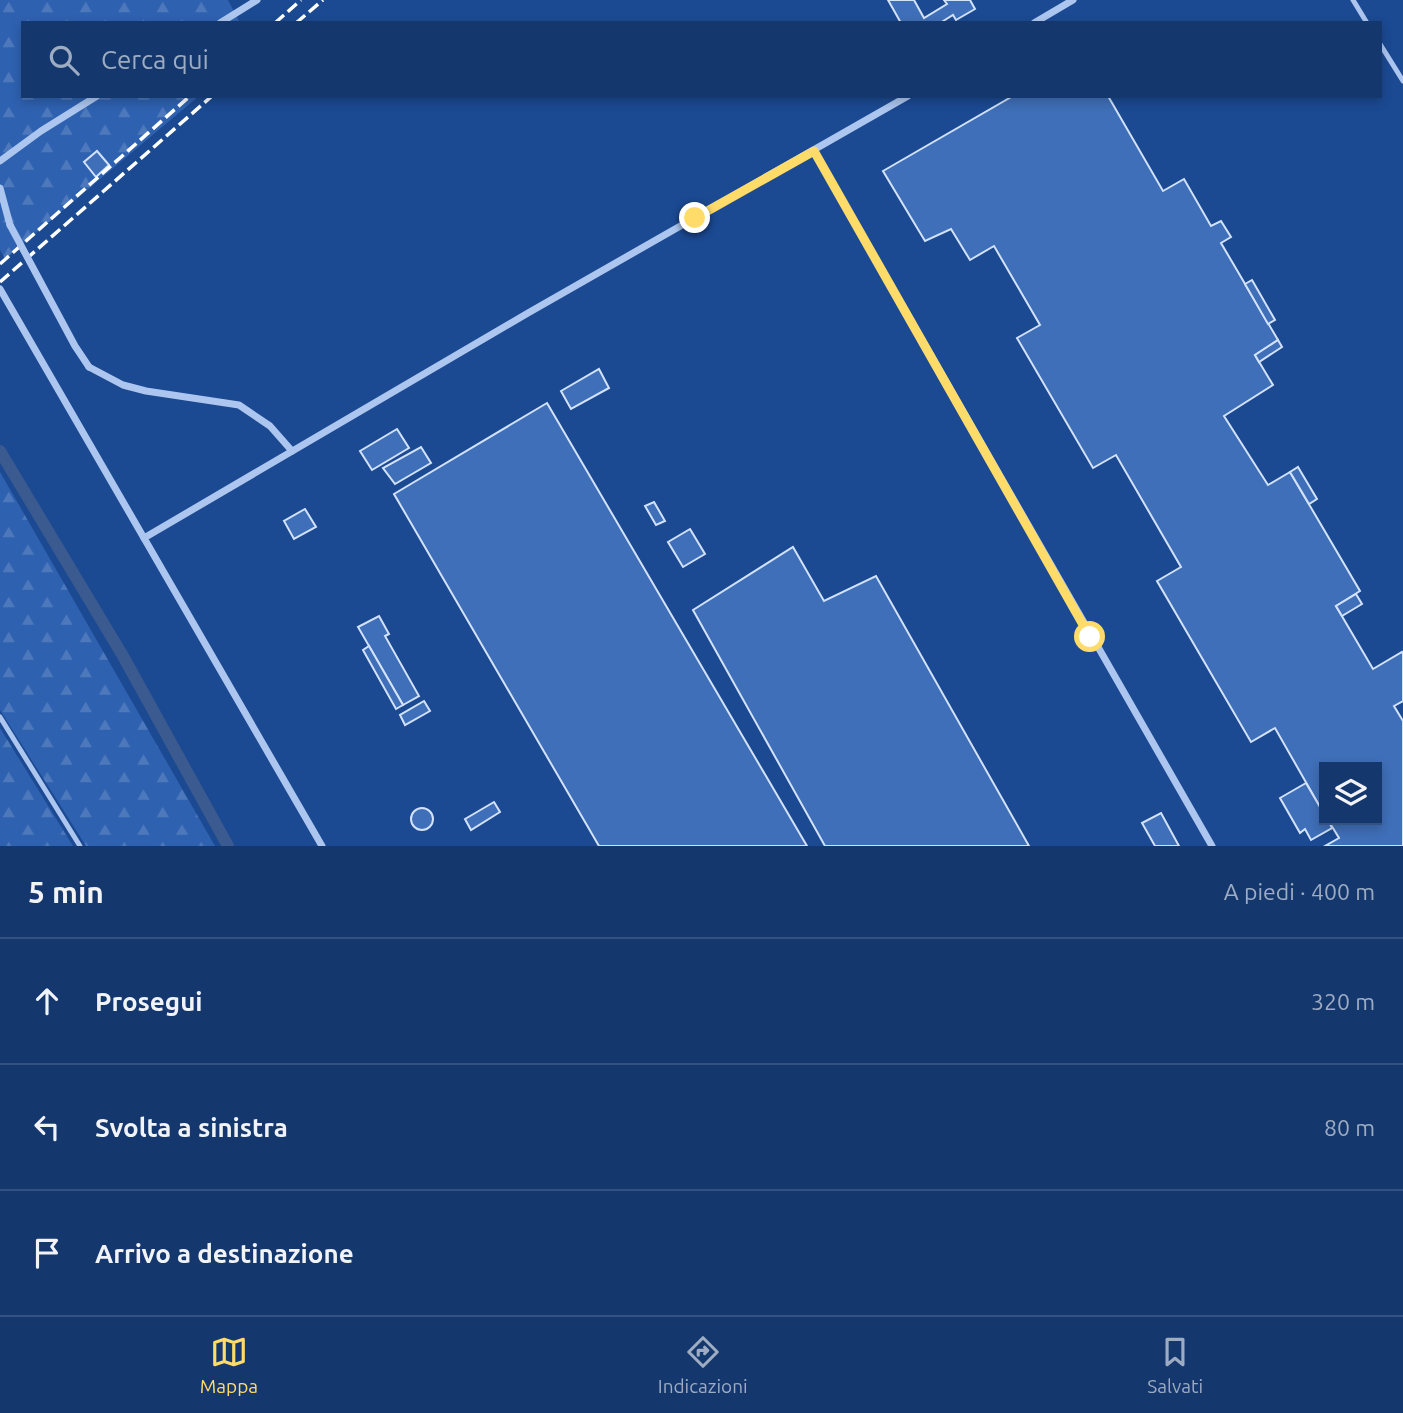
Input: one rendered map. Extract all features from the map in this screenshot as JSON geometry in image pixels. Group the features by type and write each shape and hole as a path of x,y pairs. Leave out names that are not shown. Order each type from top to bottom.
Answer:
{"street":[{"path":"223,21 257,0"},
{"path":"1037,21 1073,0"},
{"path":"0,161 94,98"},
{"path":"144,538 528,313 905,98"},
{"path":"814,151 1212,846"},
{"path":"0,187 10,225 89,367 123,385 146,391 239,405 270,426 292,451"},
{"path":"0,289 322,846"}],"lane":[{"path":"1353,0 1366,21"},
{"path":"1382,47 1403,81"},
{"path":"0,717 80,846"}],"green space":[{"path":"0,0 228,0 239,21 21,21 21,98 197,98 5,259 0,250"},
{"path":"0,472 215,846 86,846 0,710"},
{"path":"0,728 73,846 0,846"}],"building":[{"path":"888,0 914,0 924,18 947,4 944,0 970,0 975,9 956,20 953,15 943,21 900,21"},
{"path":"1010,98 1109,98 1163,191 1184,179 1211,226 1221,221 1231,237 1221,243 1278,340 1255,355 1273,385 1224,416 1268,485 1290,472 1360,591 1336,606 1373,669 1402,652 1403,654 1403,701 1394,706 1403,721 1403,846 1325,846 1339,838 1331,825 1382,825 1382,762 1319,762 1319,805 1275,728 1251,742 1157,581 1181,567 1116,455 1093,468 1017,338 1040,325 994,246 970,260 951,229 925,241 883,171"},
{"path":"97,151 109,165 96,177 84,162"},
{"path":"1252,280 1275,320 1268,324 1245,284"},
{"path":"1278,340 1282,347 1259,362 1255,355"},
{"path":"599,369 609,388 571,409 561,391"},
{"path":"547,403 807,846 599,846 394,494"},
{"path":"397,429 409,448 372,470 360,451"},
{"path":"421,447 431,463 395,484 383,468"},
{"path":"1298,467 1317,499 1309,504 1290,472"},
{"path":"654,502 665,521 656,525 645,506"},
{"path":"305,509 316,527 294,539 284,521"},
{"path":"690,529 705,554 683,567 668,542"},
{"path":"793,547 824,601 876,576 1029,846 825,846 693,610"},
{"path":"1356,594 1362,604 1342,616 1336,606"},
{"path":"379,616 389,634 385,636 419,696 403,705 358,627"},
{"path":"369,646 403,705 396,709 363,650"},
{"path":"424,701 430,711 405,725 400,715"},
{"path":"1306,783 1319,805 1319,825 1330,825 1332,828 1311,840 1305,829 1300,833 1280,798"},
{"path":"494,802 500,812 471,830 465,819"},
{"path":"422,808 430,811 433,819 430,827 422,830 414,827 411,819 414,811"},
{"path":"1161,813 1179,846 1155,846 1142,823"}],"waterway":[{"path":"0,451 123,656 228,846"}],"railway":[{"path":"277,21 301,0"},
{"path":"298,21 323,0"},
{"path":"0,264 188,98"},
{"path":"0,282 210,98"}],"route":[{"path":"695,218 814,151 1090,637"}]}
